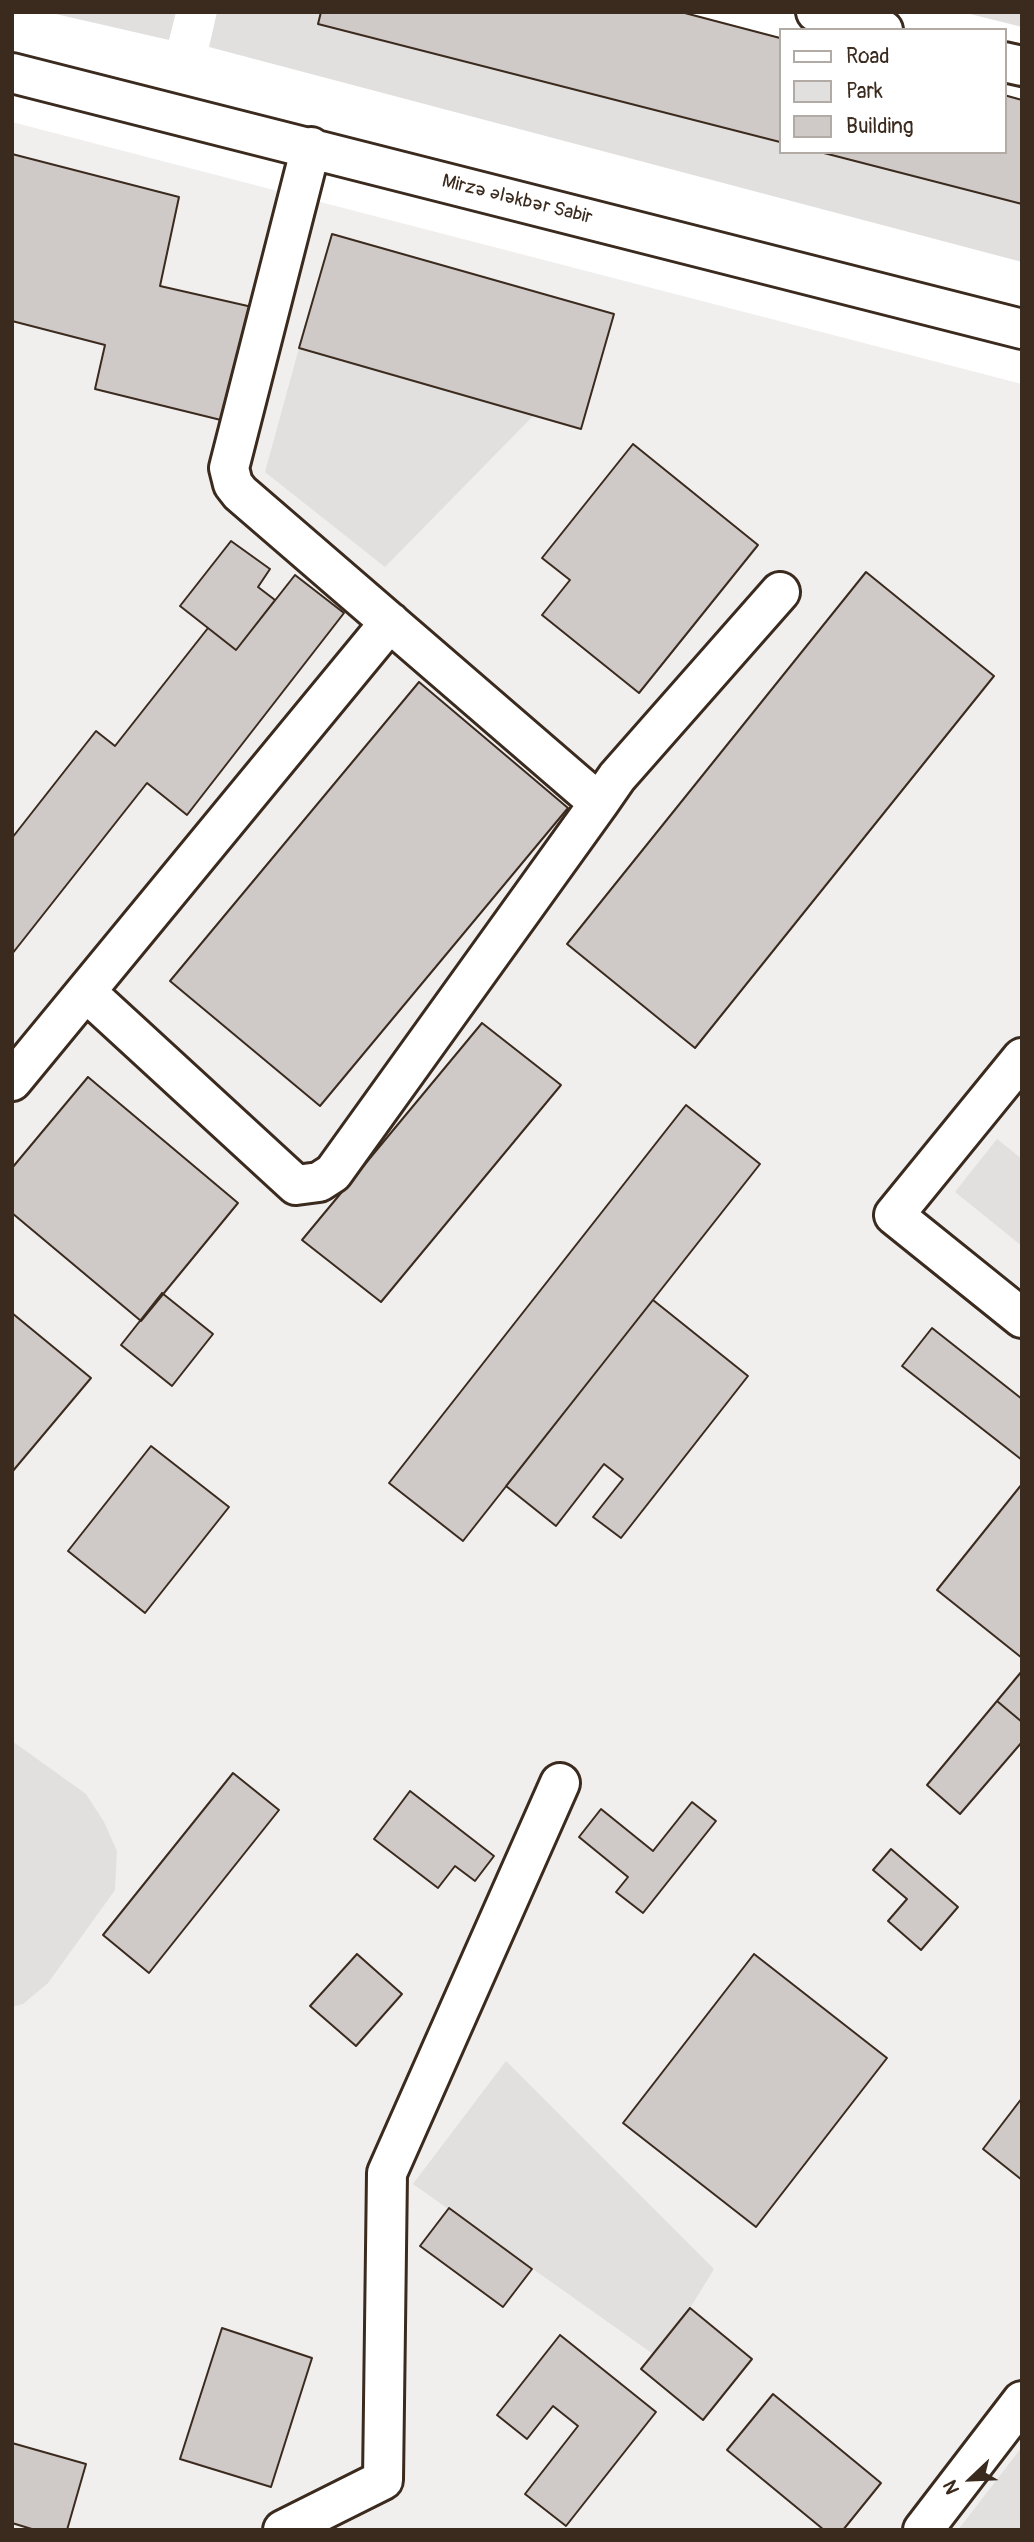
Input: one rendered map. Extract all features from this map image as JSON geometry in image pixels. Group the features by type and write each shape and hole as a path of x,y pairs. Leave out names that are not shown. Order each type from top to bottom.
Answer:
{"street":[{"path":"816,12 876,28"},
{"name":"Mirzə Ələkbər Sabir","path":"12,74 311,147 1022,329"},
{"path":"311,147 229,468 233,484 240,493 599,803"},
{"path":"86,992 296,1185 319,1182 333,1172 617,777 780,592"},
{"path":"12,1081 390,622"},
{"path":"1022,1058 894,1215 1022,1318"},
{"path":"283,2530 383,2480 387,2173 560,1783"},
{"path":"923,2530 1022,2401"}],"shaded area":[{"path":"12,122 1022,384 1022,2530 12,2530"}],"green space":[{"path":"47,12 176,12 169,40"},
{"path":"217,12 321,12 319,24 778,141 778,154 828,154 1022,204 1022,262 209,47"},
{"path":"962,12 1022,12 1022,27"},
{"path":"299,348 534,415 385,567 265,472"},
{"path":"997,1139 1022,1159 1022,1246 955,1192"},
{"path":"12,1741 86,1794 104,1822 117,1851 115,1890 48,1983 23,2004 12,2007"},
{"path":"506,2061 714,2269 690,2308 653,2354 413,2184"},
{"path":"1022,2447 1022,2530 958,2530"}],"building":[{"path":"321,12 681,12 778,37 778,141 318,24"},
{"path":"1006,96 1022,100 1022,204 828,154 1006,154"},
{"path":"12,154 179,197 160,286 261,309 233,423 95,389 105,345 12,321"},
{"path":"332,234 614,314 581,429 299,348"},
{"path":"633,444 758,545 639,693 542,615 570,580 542,558"},
{"path":"231,541 270,569 258,587 275,600 236,650 180,606"},
{"path":"866,572 994,676 695,1048 567,944"},
{"path":"295,575 344,613 187,815 147,783 12,954 12,838 96,731 115,746 208,628 236,650"},
{"path":"419,682 568,808 320,1106 170,981"},
{"path":"482,1023 561,1085 381,1302 302,1240"},
{"path":"88,1077 238,1203 141,1321 12,1213 12,1168"},
{"path":"686,1105 760,1164 463,1541 389,1483"},
{"path":"162,1293 213,1334 172,1386 121,1345"},
{"path":"653,1300 748,1376 621,1538 593,1517 623,1479 604,1464 556,1526 506,1486"},
{"path":"12,1313 91,1378 12,1472"},
{"path":"932,1328 1022,1399 1022,1460 902,1366"},
{"path":"151,1446 229,1507 145,1613 68,1551"},
{"path":"1022,1484 1022,1658 937,1590"},
{"path":"1022,1671 1022,1722 997,1701"},
{"path":"997,1701 1022,1722 1022,1742 960,1814 927,1785"},
{"path":"233,1773 279,1810 149,1973 103,1935"},
{"path":"410,1791 494,1856 475,1881 455,1866 438,1888 374,1839"},
{"path":"692,1802 716,1821 643,1913 616,1892 628,1877 579,1837 601,1809 653,1851"},
{"path":"891,1849 958,1907 921,1950 888,1921 907,1899 873,1870"},
{"path":"357,1954 402,1994 356,2046 310,2006"},
{"path":"754,1954 887,2058 756,2227 623,2123"},
{"path":"1022,2098 1022,2180 983,2149"},
{"path":"449,2208 532,2269 503,2307 420,2246"},
{"path":"690,2308 752,2359 703,2420 641,2369"},
{"path":"222,2328 312,2358 271,2487 180,2459"},
{"path":"560,2335 656,2412 566,2526 525,2494 578,2426 553,2406 527,2439 497,2415"},
{"path":"773,2394 881,2483 843,2530 824,2530 727,2450"},
{"path":"12,2443 86,2464 67,2530 35,2530 12,2523"}]}
